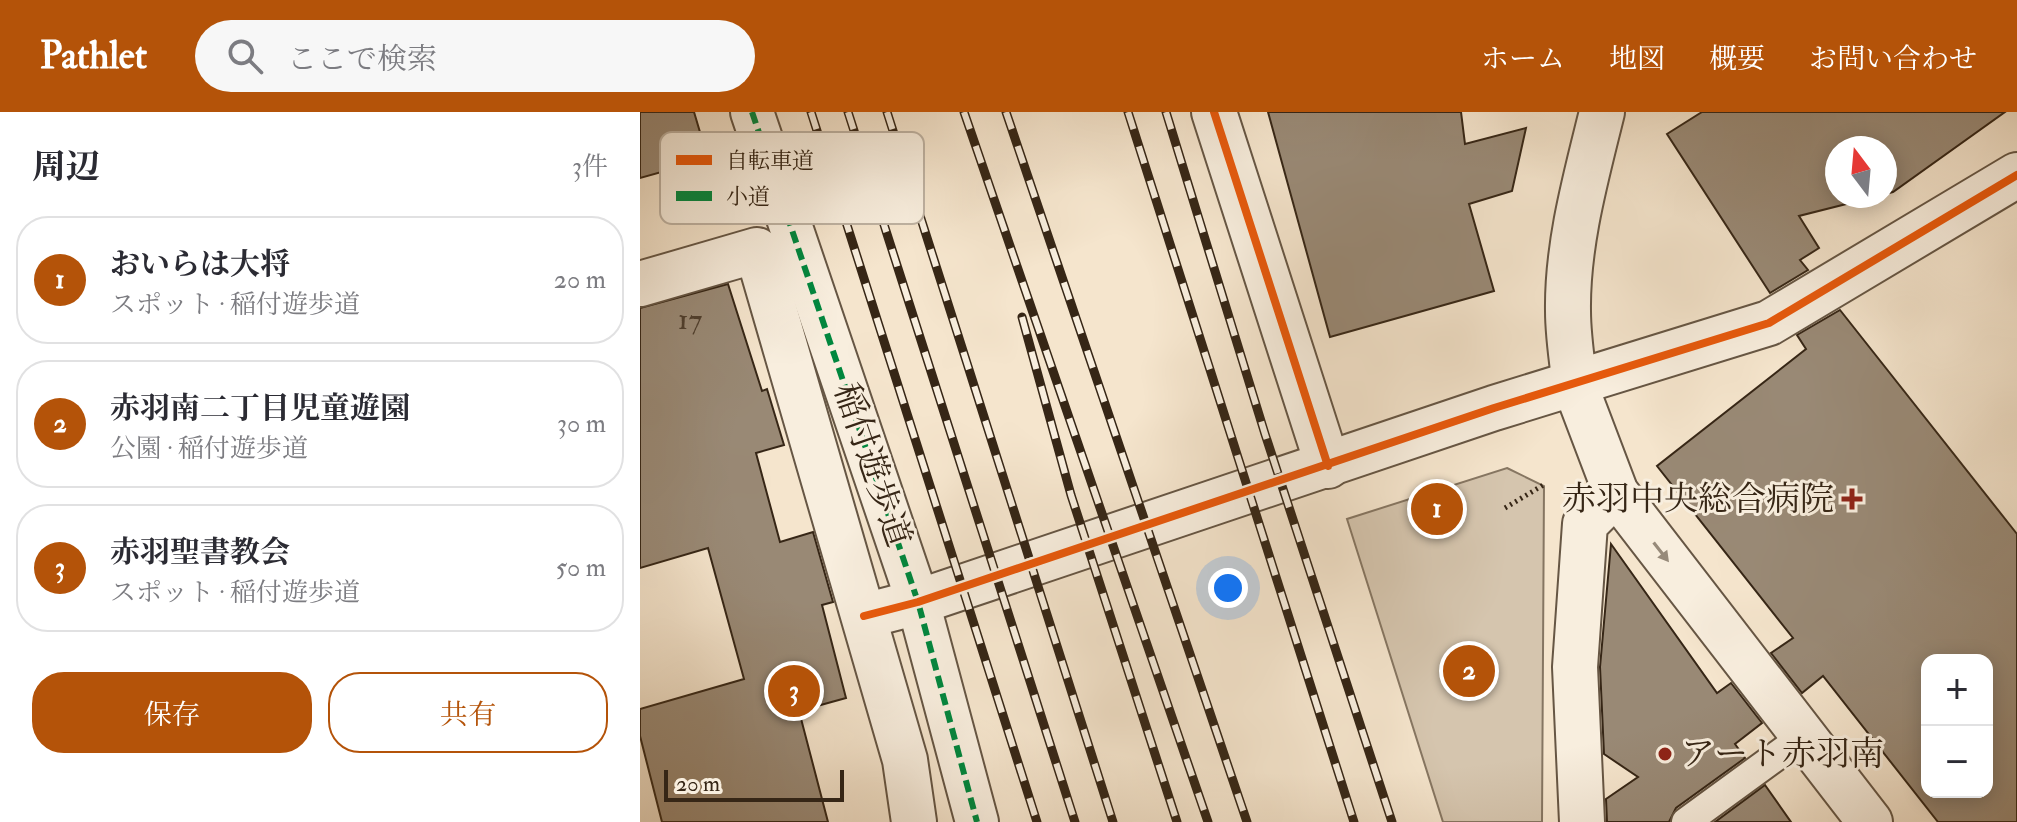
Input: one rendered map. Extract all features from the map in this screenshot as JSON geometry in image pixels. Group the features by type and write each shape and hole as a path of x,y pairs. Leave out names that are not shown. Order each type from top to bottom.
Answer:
{"street":[{"name":"稲付遊歩道","path":"752,112 759,132"},
{"path":"1214,112 1328,466"},
{"path":"1602,112 1584,187 1574,248 1568,311 1575,385 1616,493 1870,822"},
{"path":"864,616 918,602 1494,408 1769,323 2017,175"},
{"name":"稲付遊歩道","path":"790,224 918,602 977,822"},
{"path":"640,284 757,250 905,760 914,822"},
{"path":"1582,822 1575,667 1585,524 1616,493"}],"lane":[{"path":"1686,822 1804,736"}],"path":[{"path":"1505,508 1544,486 1551,475"}],"shaded area":[{"path":"1507,468 1544,486 1542,822 1443,822 1347,519"}],"building":[{"path":"640,112 694,112 700,132 660,132 660,172 640,178"},
{"path":"1268,112 1461,112 1465,144 1526,128 1512,191 1469,204 1494,291 1330,337"},
{"path":"1702,112 2005,112 1897,189 1897,136 1825,136 1825,208 1831,208 1799,216 1819,248 1800,260 1808,270 1770,293 1667,134"},
{"path":"728,284 762,391 767,389 784,445 756,453 780,542 813,532 833,602 822,605 846,698 799,711 828,822 662,822 640,736 640,709 744,679 708,548 640,568 640,308"},
{"path":"1840,310 2017,534 2017,822 1938,822 1823,676 1802,693 1771,653 1793,638 1657,466 1806,349 1797,335"},
{"path":"1611,544 1717,693 1731,683 1762,723 1735,744 1745,758 1676,808 1669,822 1607,822 1606,799 1638,777 1604,754 1600,667"},
{"path":"1765,785 1791,822 1715,822"}],"railway":[{"path":"811,112 817,132"},
{"path":"848,112 854,132"},
{"path":"887,112 893,132"},
{"path":"964,112 1208,822"},
{"path":"1006,112 1247,822"},
{"path":"1128,112 1354,822"},
{"path":"1166,112 1265,434 1392,822"},
{"path":"847,224 1037,822"},
{"path":"884,224 1075,822"},
{"path":"923,224 1113,822"},
{"path":"1022,317 1071,495 1177,822"}],"marked path":[{"path":"752,112 759,132"},
{"path":"790,224 918,602 977,822"}],"cycle path":[{"path":"1214,112 1328,466"},
{"path":"864,616 918,602 1494,408 1769,323 2017,175"}],"place":[{"name":"赤羽中央総合病院","path":"1852,499"},
{"name":"おいらは大将","path":"1437,509"},
{"name":"赤羽南二丁目児童遊園","path":"1469,671"},
{"name":"赤羽聖書教会","path":"794,691"},
{"name":"アート赤羽南","path":"1665,754"}]}
